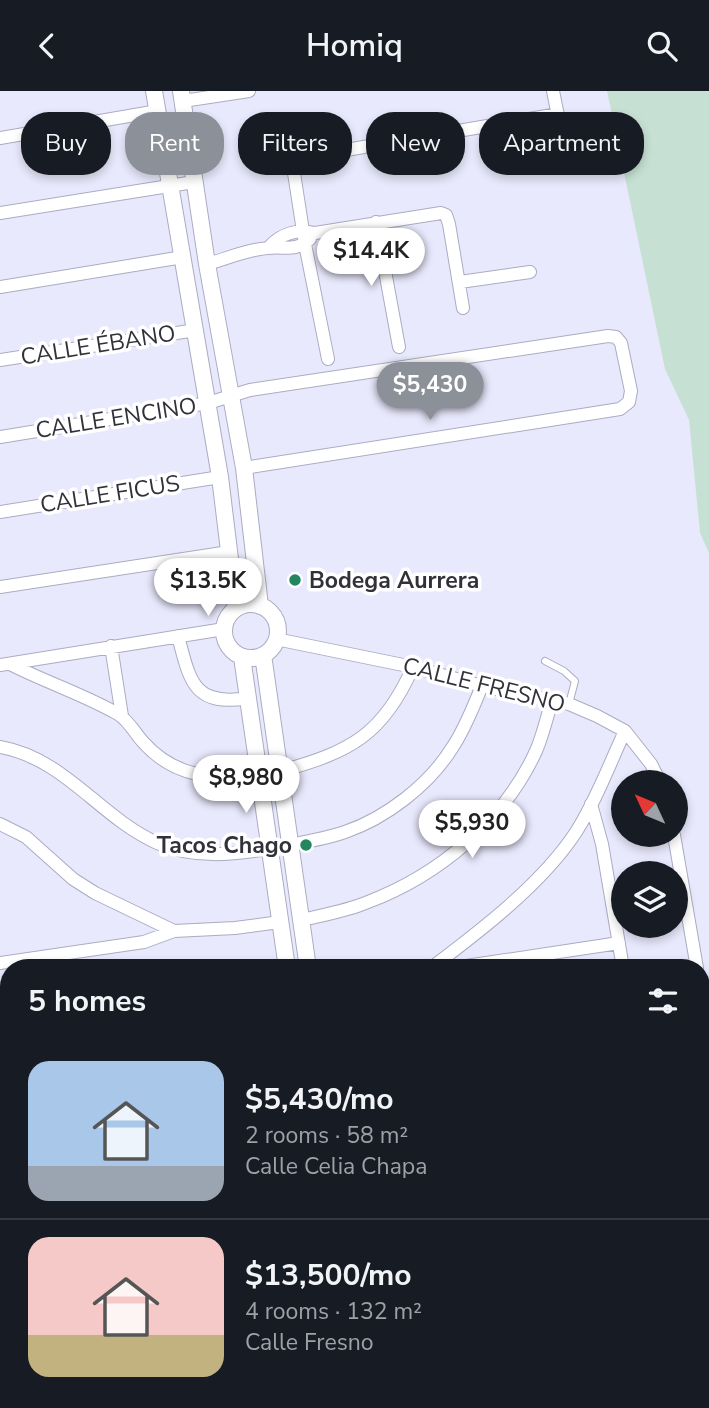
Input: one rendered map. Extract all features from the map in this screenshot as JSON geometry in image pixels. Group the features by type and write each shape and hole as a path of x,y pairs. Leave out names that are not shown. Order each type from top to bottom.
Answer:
{"street":[{"path":"154,91 220,477 236,608"},
{"path":"249,91 182,96 207,264 244,468 260,606"},
{"path":"553,91 558,112"},
{"path":"0,138 158,111"},
{"path":"352,149 479,127"},
{"path":"297,175 309,232 305,244 328,359"},
{"path":"0,213 194,182"},
{"path":"269,247 278,238 444,213 449,223 463,308"},
{"path":"376,222 399,347"},
{"path":"207,264 269,247 282,250 305,244"},
{"path":"0,288 183,257"},
{"path":"460,282 530,272"},
{"name":"CALLE ÉBANO","path":"0,360 196,330"},
{"name":"CALLE ENCINO","path":"0,437 208,403 250,390 608,336 616,337 621,343 631,391 629,402 620,409 244,468"},
{"name":"CALLE FICUS","path":"0,512 220,477"},
{"path":"0,587 229,552"},
{"path":"244,605 260,606 273,616 277,623 274,646 256,658 242,657 230,649 224,636 226,621 236,608 244,605"},
{"path":"5,664 224,629"},
{"path":"178,636 188,674 204,693 210,698 228,701 248,698"},
{"name":"CALLE FRESNO","path":"276,639 413,667 482,686 569,704 625,731 654,770"},
{"path":"111,646 122,716"},
{"path":"263,655 307,959"},
{"path":"242,657 286,959"},
{"path":"5,664 122,716 145,744 188,773 235,776 257,773"},
{"path":"281,771 320,761 361,739 395,704 413,667"},
{"path":"0,747 17,750 42,760 63,774 113,817 160,844 193,853 219,855 290,845 346,832 391,809 412,792 451,750 465,726 482,686"},
{"path":"301,920 367,903 408,884 456,852 484,826 524,773 536,751 552,700"},
{"path":"443,959 490,922 529,886 575,833 625,731"},
{"path":"591,803 622,959"},
{"path":"0,824 26,837 58,867 95,893 174,931"},
{"path":"676,847 695,959"},
{"path":"33,959 144,942 174,931 235,928 280,922"},
{"path":"513,959 620,943"}],"lane":[{"path":"545,661 564,671 575,681 569,704"}],"green space":[{"path":"607,91 709,91 709,553 700,533 689,420 665,369 625,175 644,175 644,112 611,112"}],"place":[{"name":"Bodega Aurrera","path":"295,580"},
{"name":"Tacos Chago","path":"306,845"}]}
